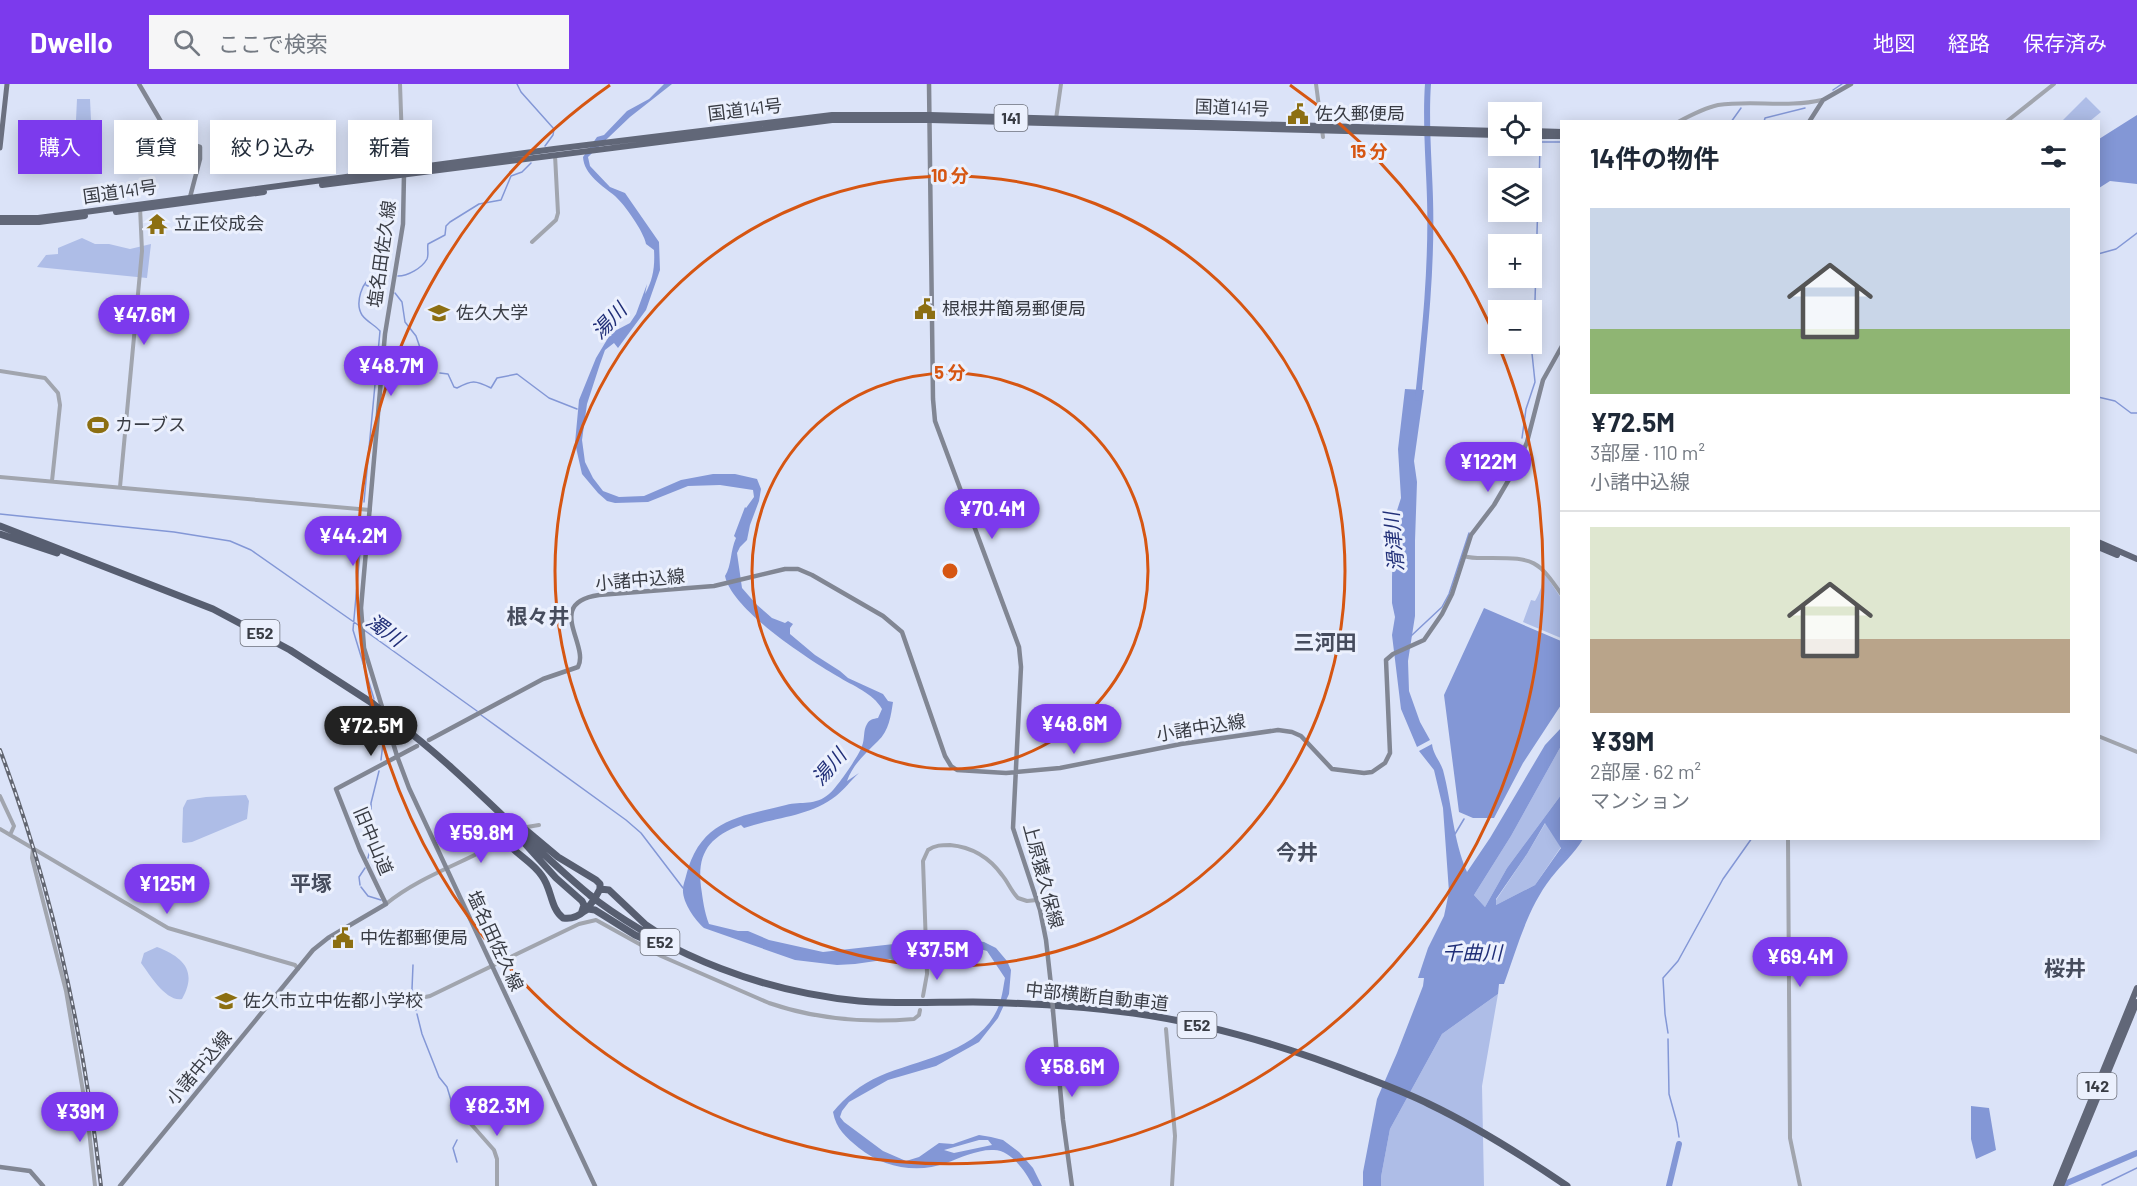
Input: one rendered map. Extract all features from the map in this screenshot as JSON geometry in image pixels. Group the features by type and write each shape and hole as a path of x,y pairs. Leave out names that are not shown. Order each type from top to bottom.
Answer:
{"highway":[{"name":"国道141号","path":"930,118 1322,131 1410,130 1488,133"},
{"name":"国道141号","path":"432,168 832,120 1056,119 1322,131"},
{"path":"1542,134 1560,134"},
{"name":"国道141号","path":"0,220 39,222 389,174"},
{"name":"中部横断自動車道","path":"0,526 197,602 271,639 325,671 372,703 470,783 594,898 655,939 709,964 783,988 834,998 1059,1005 1130,1013 1203,1026 1293,1050 1431,1104 1506,1147 1567,1186"},
{"name":"中部横断自動車道","path":"0,534 140,579"},
{"path":"2100,543 2137,562"},
{"path":"2100,548 2137,562"},
{"path":"470,783 558,857 600,883 600,889 583,912"},
{"path":"476,789 556,878 582,901 583,912"},
{"path":"505,840 541,874 558,914 567,918 575,917 592,909 652,943 709,967 729,972"},
{"path":"600,889 609,890 656,933 709,964"},
{"name":"142","path":"2059,1184 2137,988"},
{"name":"142","path":"2059,1184 2137,1002"},
{"path":"1539,1167 1562,1186"},
{"path":"1539,1167 1574,1186"}],"main road":[{"path":"0,148 7,84"},
{"path":"139,84 170,137 200,147 200,159 189,201"},
{"name":"上原猿久保線","path":"929,84 935,416 939,433 1019,646 1021,667 1014,834 1037,900 1046,940 1063,1120 1072,1186"},
{"path":"1810,120 1823,100 1851,84"},
{"name":"塩名田佐久線","path":"404,174 404,224 386,324 361,634 397,756 409,788 595,1186"},
{"path":"1464,556 1471,535 1494,505 1518,464 1527,442 1543,380 1560,350"},
{"name":"小諸中込線","path":"429,740 543,679 578,667 581,656 572,630 571,617 575,608 586,598 723,584 784,569 802,571 894,624 902,632 949,764 960,771 1015,773 1078,766 1180,744 1278,730 1297,733 1306,739 1332,769 1372,772 1385,763 1390,753 1385,663 1388,658 1421,642 1428,635 1452,594 1464,556"},
{"path":"397,756 417,746"},
{"name":"旧中山道","path":"386,904 360,850 336,789 397,756"},
{"name":"小諸中込線","path":"120,1186 313,950 323,941 386,904"},
{"path":"0,1167 30,1171 43,1186"}],"street":[{"path":"400,84 402,120"},
{"path":"1056,119 1061,84"},
{"path":"1316,84 1322,131"},
{"path":"2009,120 2054,84"},
{"path":"1682,120 1701,110 1719,105 1798,105 1823,100"},
{"path":"532,242 556,220 558,213 555,152"},
{"path":"120,488 142,251 140,207"},
{"path":"0,371 41,376 53,385 58,393 60,405 52,481"},
{"path":"0,477 370,510"},
{"path":"1464,556 1477,559 1525,559 1533,562 1546,572 1560,592"},
{"path":"2100,737 2137,752"},
{"path":"0,796 13,823 14,828 10,835"},
{"path":"0,829 168,928 295,965 298,969"},
{"path":"386,904 405,888 514,835"},
{"path":"1788,840 1790,1138 1800,1186"},
{"path":"923,996 927,964 923,857 927,850 935,846 962,847 982,855 1002,875 1018,898 1037,900"},
{"path":"33,848 32,858 66,991 88,1121 95,1186"},
{"path":"416,999 430,996 579,924 596,920 661,956 769,1003 786,1008 836,1018 877,1020 914,1019 919,1015 920,1010"},
{"path":"1166,1029 1175,1136 1172,1186"},
{"path":"459,1114 463,1115 494,1150 497,1160 497,1186"}],"shaded area":[{"path":"2086,97 2101,112 2091,120 2063,120"},
{"path":"77,99 90,99 91,120 76,120"},
{"path":"82,238 95,244 109,244 130,249 151,244 147,278 37,267 46,255 58,254 58,248"},
{"path":"1545,574 1560,596 1560,638 1523,622 1531,600 1535,601 1538,595 1542,585 1542,575"},
{"path":"1560,748 1560,796 1507,868 1485,907 1474,895 1511,836"},
{"path":"246,795 249,801 247,819 192,842 182,842 183,808 187,800"},
{"path":"1546,822 1561,847 1535,885 1496,905 1496,900"},
{"path":"157,947 174,955 185,966 188,980 182,999 176,999 164,992 141,963 144,953"},
{"path":"1498,994 1482,1086 1484,1186 1381,1186 1390,1129 1442,1034"}],"water":[{"name":"湯川","path":"664,84 672,84 630,117 588,157 590,166 610,187 625,193 659,242 660,270 646,310 618,348 614,343 605,350 587,404 582,440 585,462 603,491 619,497 644,496 681,480 713,474 735,474 757,479 761,489 759,501 747,540 737,553 742,588 772,618 793,624 790,634 815,655 848,678 883,694 888,701 893,702 885,733 856,764 847,781 859,773 836,796 826,803 803,812 744,828 741,825 713,841 703,856 700,875 709,924 748,931 769,940 823,952 894,944 895,941 906,944 970,940 984,942 996,948 1011,970 1009,994 998,1018 979,1042 936,1066 888,1080 849,1102 840,1117 883,1151 906,1161 919,1157 939,1143 953,1144 979,1135 1003,1140 1019,1152 1033,1168 1042,1186 1033,1186 1022,1168 1012,1158 994,1150 975,1152 946,1163 923,1168 889,1164 868,1155 859,1148 842,1132 834,1118 833,1112 848,1096 866,1083 895,1070 946,1053 976,1036 988,1024 999,1006 1005,978 987,951 953,947 915,952 910,955 909,960 896,962 890,959 837,965 795,960 704,928 693,916 683,894 683,886 692,857 711,832 723,824 752,813 824,798 853,763 863,743 867,724 870,720 878,718 882,709 868,694 808,658 773,632 741,604 731,589 725,576 736,538 734,536 745,507 754,497 753,490 720,485 688,486 648,502 615,503 607,501 582,474 575,443 579,400 596,358 611,333 630,323 636,314 647,284 645,294 648,289 654,268 654,250 646,244 629,212 615,196 590,175 583,157 597,137 604,135 627,111 649,99","holes":["979,1140 988,1140 992,1145 954,1153 944,1150"]},
{"path":"2137,115 2137,184 2110,181 2100,187 2100,138"},
{"path":"1405,389 1424,390 1414,461 1417,482 1415,616 1408,661 1409,691 1420,722 1430,740 1417,747 1401,709 1392,635 1395,617 1392,603 1394,520 1401,498 1398,449"},
{"path":"1484,608 1560,641 1560,707 1523,763 1494,818 1473,818 1459,812 1444,695"},
{"name":"千曲川","path":"1560,729 1560,748 1511,836 1474,895 1485,907 1507,868 1560,796 1560,840 1582,840 1551,878 1535,903 1523,929 1504,984 1499,984 1498,994 1442,1034 1390,1129 1381,1186 1363,1186 1363,1172 1377,1099 1423,986 1424,978 1418,978 1428,948 1444,916 1449,892 1443,808 1434,770 1419,751 1432,744 1442,767 1456,835 1467,872 1490,838 1545,745","holes":["1545,823 1561,848 1535,885 1496,905 1496,899"]},
{"path":"1971,1106 1989,1108 1996,1150 1976,1159 1971,1139"}],"waterway":[{"path":"517,84 521,92 554,129 553,135 545,146"},
{"name":"滑津川","path":"1418,398 1430,249 1428,84"},
{"path":"1833,90 1842,84"},
{"path":"1732,120 1741,108"},
{"path":"1764,120 1805,108"},
{"path":"1539,168 1540,142 1560,142"},
{"path":"398,276 410,273 425,262 428,257 428,244 445,235 446,226 450,222 479,204 501,200 511,176 522,172 531,163"},
{"path":"1535,300 1537,222"},
{"path":"2100,253 2116,249 2137,233"},
{"path":"364,502 380,331 362,315 359,299 363,287 370,278 389,276"},
{"path":"366,285 387,281"},
{"path":"395,293 402,302 405,322 416,336 425,362"},
{"path":"1522,438 1526,409 1535,382 1532,354"},
{"path":"440,373 448,374 454,387 457,388 474,382 491,388 497,378 517,374 549,398 577,409"},
{"path":"2100,397 2115,401 2131,413 2137,413"},
{"name":"濁川","path":"0,514 174,532 230,541 251,550 361,627"},
{"path":"363,518 353,630 374,699"},
{"path":"1411,636 1442,607 1449,594 1469,533"},
{"name":"濁川","path":"364,630 477,711"},
{"path":"377,711 384,735"},
{"name":"濁川","path":"481,715 626,820 641,833 683,888"},
{"path":"381,760 384,735"},
{"path":"368,858 372,842 371,803 379,771"},
{"path":"1455,834 1464,819"},
{"path":"1668,1033 1663,978 1678,961 1723,879 1751,840"},
{"path":"360,885 359,877 365,868"},
{"path":"361,887 368,896 381,900"},
{"path":"413,965 412,989 416,1010"},
{"path":"417,1014 422,1034 439,1077 447,1087 454,1110"},
{"path":"1668,1039 1669,1094 1679,1137"},
{"path":"457,1140 453,1148 457,1162"},
{"path":"1669,1186 1679,1144"},
{"path":"2060,1186 2137,1153"},
{"path":"2102,1185 2137,1168"}],"railway":[{"path":"0,750 36,856 64,965 86,1075 101,1186"}],"place":[{"name":"佐久郵便局","path":"1298,114"},
{"name":"立正佼成会","path":"157,224"},
{"name":"根根井簡易郵便局","path":"925,309"},
{"name":"佐久大学","path":"439,313"},
{"name":"カーブス","path":"98,425"},
{"name":"中佐都郵便局","path":"343,938"},
{"name":"佐久市立中佐都小学校","path":"226,1001"}],"district":[{"name":"根々井","path":"538,617"},
{"name":"三河田","path":"1325,643"},
{"name":"今井","path":"1297,853"},
{"name":"平塚","path":"311,884"},
{"name":"桜井","path":"2065,969"}]}
